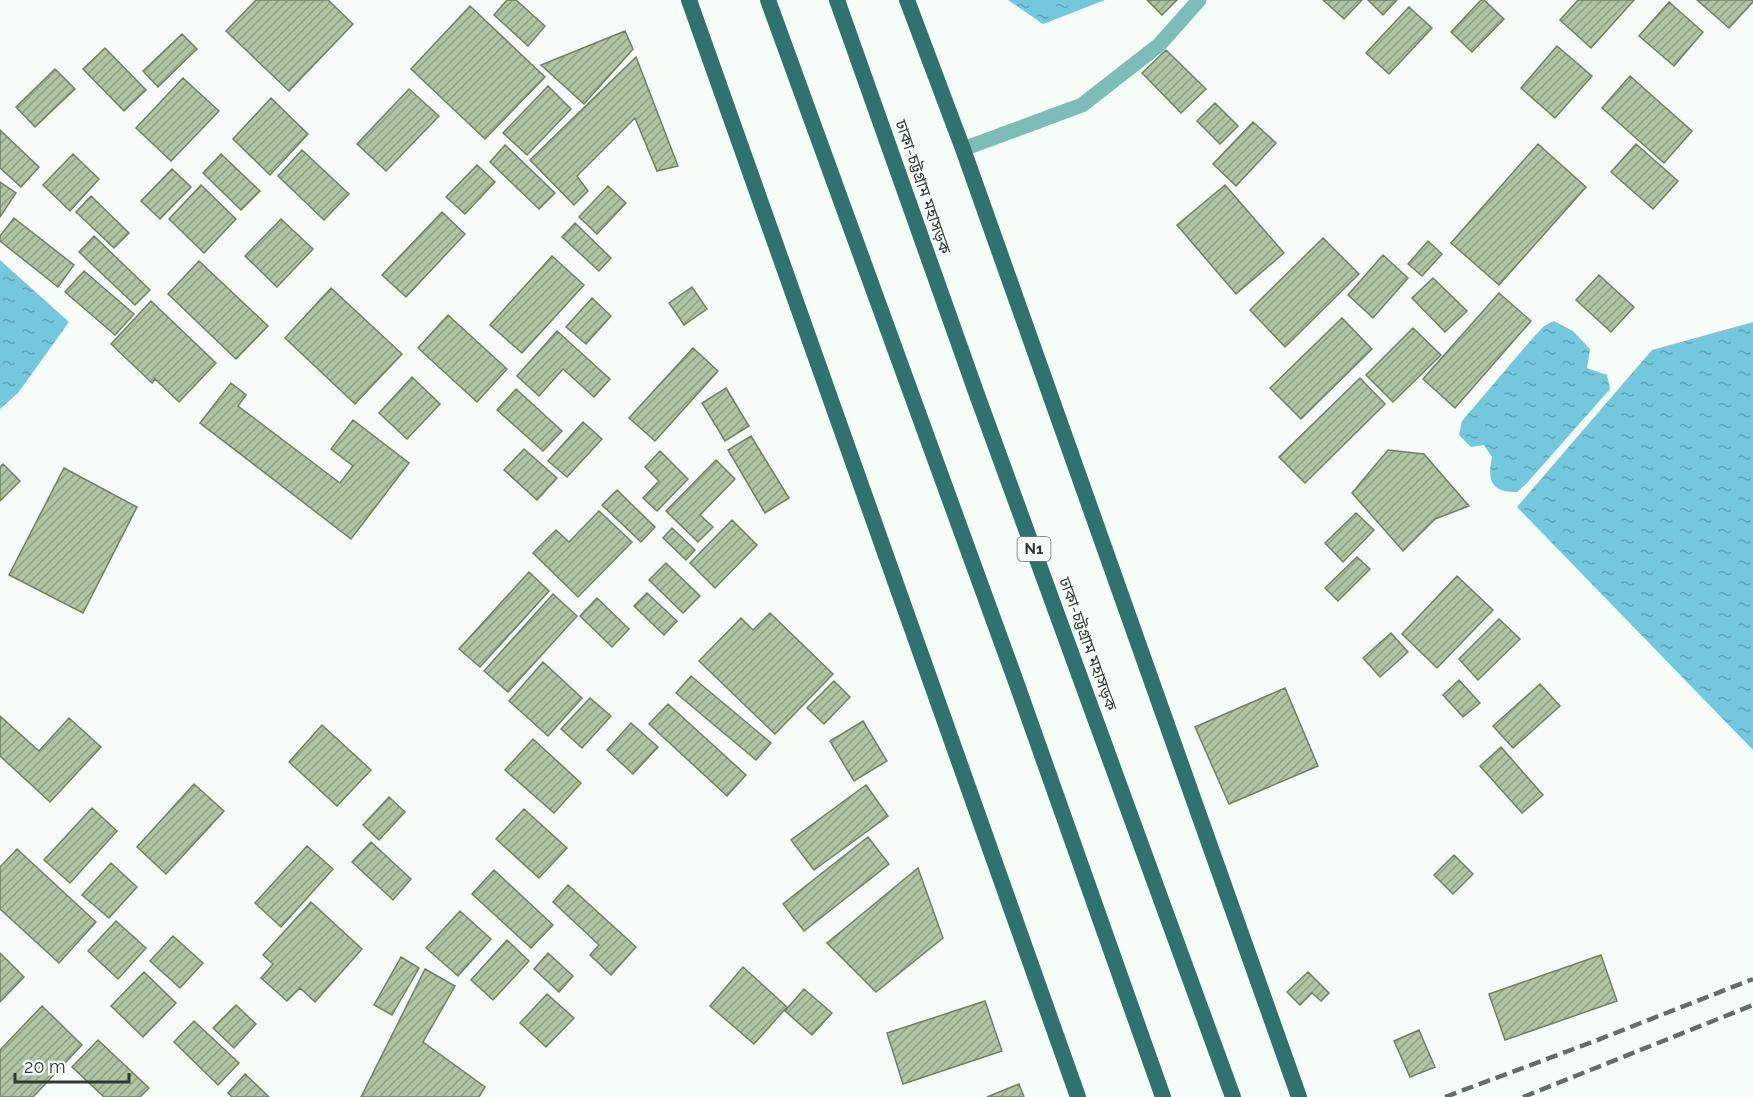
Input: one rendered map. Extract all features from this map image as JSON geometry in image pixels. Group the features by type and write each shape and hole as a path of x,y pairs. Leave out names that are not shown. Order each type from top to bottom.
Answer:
{"highway":[{"path":"689,0 1078,1097"},
{"path":"768,0 1015,679 1163,1097"},
{"name":"ঢাকা-চট্টগ্রাম মহাসড়ক","path":"837,0 980,403 1233,1097"},
{"path":"907,0 963,149 1299,1097"}],"street":[{"path":"963,149 1082,105 1158,45 1199,0"}],"water":[{"path":"1008,0 1105,0 1043,24"},
{"path":"0,260 69,322 18,393 0,409"},
{"path":"1554,321 1573,331 1590,349 1587,368 1607,375 1610,389 1527,483 1517,492 1501,490 1493,484 1490,472 1492,457 1484,445 1471,447 1459,435 1462,421 1531,340 1544,326"},
{"path":"1753,322 1753,750 1517,507 1652,350"}],"building":[{"path":"256,0 328,0 353,24 289,91 226,31"},
{"path":"507,0 516,0 545,26 528,46 494,15"},
{"path":"1147,0 1177,0 1162,15"},
{"path":"1323,0 1362,0 1344,19"},
{"path":"1368,0 1397,0 1383,15"},
{"path":"1481,0 1484,0 1504,19 1472,52 1451,32"},
{"path":"1578,0 1634,0 1591,48 1560,20"},
{"path":"1697,0 1753,0 1753,2 1729,28"},
{"path":"1669,2 1703,32 1674,66 1639,36"},
{"path":"470,6 545,77 485,139 411,69"},
{"path":"1409,7 1432,28 1389,74 1366,53"},
{"path":"625,31 633,49 584,104 541,65"},
{"path":"182,34 197,49 158,87 143,71"},
{"path":"1557,46 1592,76 1555,118 1521,88"},
{"path":"105,48 146,90 124,111 83,69"},
{"path":"1166,50 1206,89 1181,113 1142,73"},
{"path":"636,57 678,166 657,171 635,118 577,176 588,191 574,205 530,160"},
{"path":"55,69 75,89 35,127 16,107"},
{"path":"1630,76 1692,131 1664,163 1602,108"},
{"path":"183,78 219,111 171,161 136,128"},
{"path":"548,86 571,109 527,155 503,133"},
{"path":"409,89 439,116 386,171 357,144"},
{"path":"271,98 308,134 270,175 233,139"},
{"path":"1215,103 1238,126 1220,144 1197,121"},
{"path":"1253,122 1276,143 1236,186 1213,164"},
{"path":"0,130 39,167 21,187 0,168"},
{"path":"1538,144 1586,187 1499,285 1451,243"},
{"path":"1636,144 1678,181 1653,209 1611,172"},
{"path":"505,145 555,193 539,209 490,162"},
{"path":"302,150 349,194 324,220 278,176"},
{"path":"73,154 99,179 70,211 43,185"},
{"path":"221,154 260,191 241,210 203,173"},
{"path":"477,165 495,182 465,214 446,197"},
{"path":"172,169 191,187 160,219 141,201"},
{"path":"0,182 16,193 0,217"},
{"path":"201,185 236,219 204,253 169,219"},
{"path":"1225,185 1284,253 1236,294 1177,225"},
{"path":"608,186 626,203 597,234 579,217"},
{"path":"91,196 129,233 114,248 76,212"},
{"path":"442,212 465,234 406,297 382,275"},
{"path":"14,218 74,265 58,287 0,241 0,236"},
{"path":"281,219 313,249 277,287 245,256"},
{"path":"575,223 611,258 599,271 562,237"},
{"path":"94,236 150,290 135,305 79,252"},
{"path":"1323,238 1359,274 1285,347 1250,310"},
{"path":"1428,241 1442,254 1422,276 1408,264"},
{"path":"1383,255 1408,278 1373,318 1348,295"},
{"path":"552,256 584,285 522,353 490,325"},
{"path":"199,261 268,326 236,359 168,294"},
{"path":"84,271 134,314 115,335 65,292"},
{"path":"1599,275 1634,307 1611,332 1576,300"},
{"path":"1433,278 1467,311 1445,332 1412,298"},
{"path":"692,287 707,309 684,325 669,303"},
{"path":"331,288 402,354 355,404 285,338"},
{"path":"1499,293 1531,321 1455,408 1423,379"},
{"path":"592,298 611,316 586,344 566,327"},
{"path":"151,301 216,363 179,402 155,379 152,383 111,344"},
{"path":"448,315 507,369 477,402 418,348"},
{"path":"1342,318 1372,349 1301,419 1270,388"},
{"path":"1413,328 1441,355 1393,402 1366,375"},
{"path":"557,331 610,379 594,397 563,369 539,396 517,376"},
{"path":"693,348 718,371 655,441 629,418"},
{"path":"412,377 440,404 407,439 379,413"},
{"path":"1360,378 1385,404 1305,483 1279,457"},
{"path":"231,383 246,395 238,406 340,483 353,466 331,449 353,420 409,463 351,539 200,423"},
{"path":"726,388 749,426 725,441 702,403"},
{"path":"516,389 562,431 543,451 497,410"},
{"path":"583,422 602,439 567,477 548,461"},
{"path":"751,436 789,498 765,513 728,450"},
{"path":"524,449 557,478 537,500 504,470"},
{"path":"1388,450 1424,454 1469,506 1435,519 1403,551 1352,493"},
{"path":"660,451 688,479 657,511 643,498 659,481 645,467"},
{"path":"716,460 735,479 700,515 713,527 698,542 666,511"},
{"path":"3,464 20,481 0,501 0,467"},
{"path":"64,468 137,507 83,613 9,575"},
{"path":"617,490 655,527 641,542 602,505"},
{"path":"599,511 632,542 578,597 533,553 556,530 569,542"},
{"path":"1356,513 1374,530 1343,562 1325,543"},
{"path":"732,520 757,545 715,588 690,563"},
{"path":"672,528 695,550 686,560 663,538"},
{"path":"1357,557 1370,569 1338,601 1325,588"},
{"path":"666,563 700,596 683,613 649,580"},
{"path":"529,572 549,591 480,667 459,649"},
{"path":"1457,576 1493,610 1437,668 1402,634"},
{"path":"647,593 677,621 664,635 634,606"},
{"path":"553,594 577,616 508,692 484,671"},
{"path":"597,598 629,629 612,647 580,616"},
{"path":"770,613 833,674 775,734 699,661 741,618 753,630"},
{"path":"1499,619 1520,639 1478,680 1459,659"},
{"path":"1391,633 1408,652 1380,677 1363,658"},
{"path":"543,662 582,698 548,736 509,701"},
{"path":"691,676 771,743 756,760 676,693"},
{"path":"1459,680 1480,703 1463,717 1443,695"},
{"path":"834,681 850,697 824,724 807,708"},
{"path":"1540,684 1560,706 1513,748 1493,726"},
{"path":"1285,688 1318,766 1229,804 1195,727"},
{"path":"590,698 611,716 582,748 561,729"},
{"path":"668,704 746,775 727,796 649,724"},
{"path":"0,716 39,751 69,718 101,747 50,802 0,756"},
{"path":"863,721 887,761 854,781 830,741"},
{"path":"631,723 658,747 633,774 607,750"},
{"path":"322,725 371,770 337,806 289,762"},
{"path":"533,739 581,783 554,813 505,770"},
{"path":"1501,747 1543,795 1522,813 1480,766"},
{"path":"194,784 224,811 166,874 137,847"},
{"path":"866,785 888,816 814,870 791,840"},
{"path":"389,797 405,812 379,840 363,825"},
{"path":"92,808 117,831 70,883 44,860"},
{"path":"524,809 567,848 539,878 496,839"},
{"path":"868,837 889,864 804,931 783,904"},
{"path":"371,842 411,879 393,900 352,862"},
{"path":"307,846 333,869 281,927 255,903"},
{"path":"17,849 96,922 59,963 0,909 0,867"},
{"path":"1454,855 1473,874 1453,894 1434,875"},
{"path":"111,863 137,887 109,918 82,895"},
{"path":"918,868 943,938 876,992 827,943"},
{"path":"494,870 553,925 531,948 472,894"},
{"path":"568,885 636,947 611,975 590,955 599,945 553,902"},
{"path":"311,902 362,949 315,1002 300,988 287,1001 261,978 273,964 263,955"},
{"path":"460,911 491,939 458,976 426,948"},
{"path":"116,921 146,948 118,979 88,951"},
{"path":"173,936 203,963 180,988 150,961"},
{"path":"507,940 529,961 493,1000 471,980"},
{"path":"0,953 24,977 0,1002"},
{"path":"548,953 573,976 559,992 534,969"},
{"path":"1601,955 1617,1001 1505,1040 1489,994"},
{"path":"401,957 419,968 392,1015 374,1005"},
{"path":"743,967 787,1007 754,1044 710,1006"},
{"path":"425,969 455,986 423,1042 485,1087 479,1097 361,1097"},
{"path":"144,972 176,1003 143,1037 111,1006"},
{"path":"1308,972 1329,993 1321,1001 1312,993 1300,1005 1287,992"},
{"path":"804,989 832,1013 812,1035 785,1011"},
{"path":"547,994 574,1018 546,1047 520,1023"},
{"path":"985,1001 1002,1051 903,1084 887,1033"},
{"path":"236,1005 256,1024 234,1048 213,1028"},
{"path":"42,1006 82,1045 33,1097 0,1097 0,1050"},
{"path":"194,1021 239,1063 218,1085 174,1042"},
{"path":"1419,1030 1435,1067 1410,1077 1394,1041"},
{"path":"98,1040 149,1088 140,1097 104,1097 72,1067"},
{"path":"245,1074 269,1097 232,1097 228,1093"},
{"path":"1019,1084 1024,1097 987,1097"}],"railway":[{"path":"1445,1097 1753,979"},
{"path":"1523,1097 1753,1005"}]}
